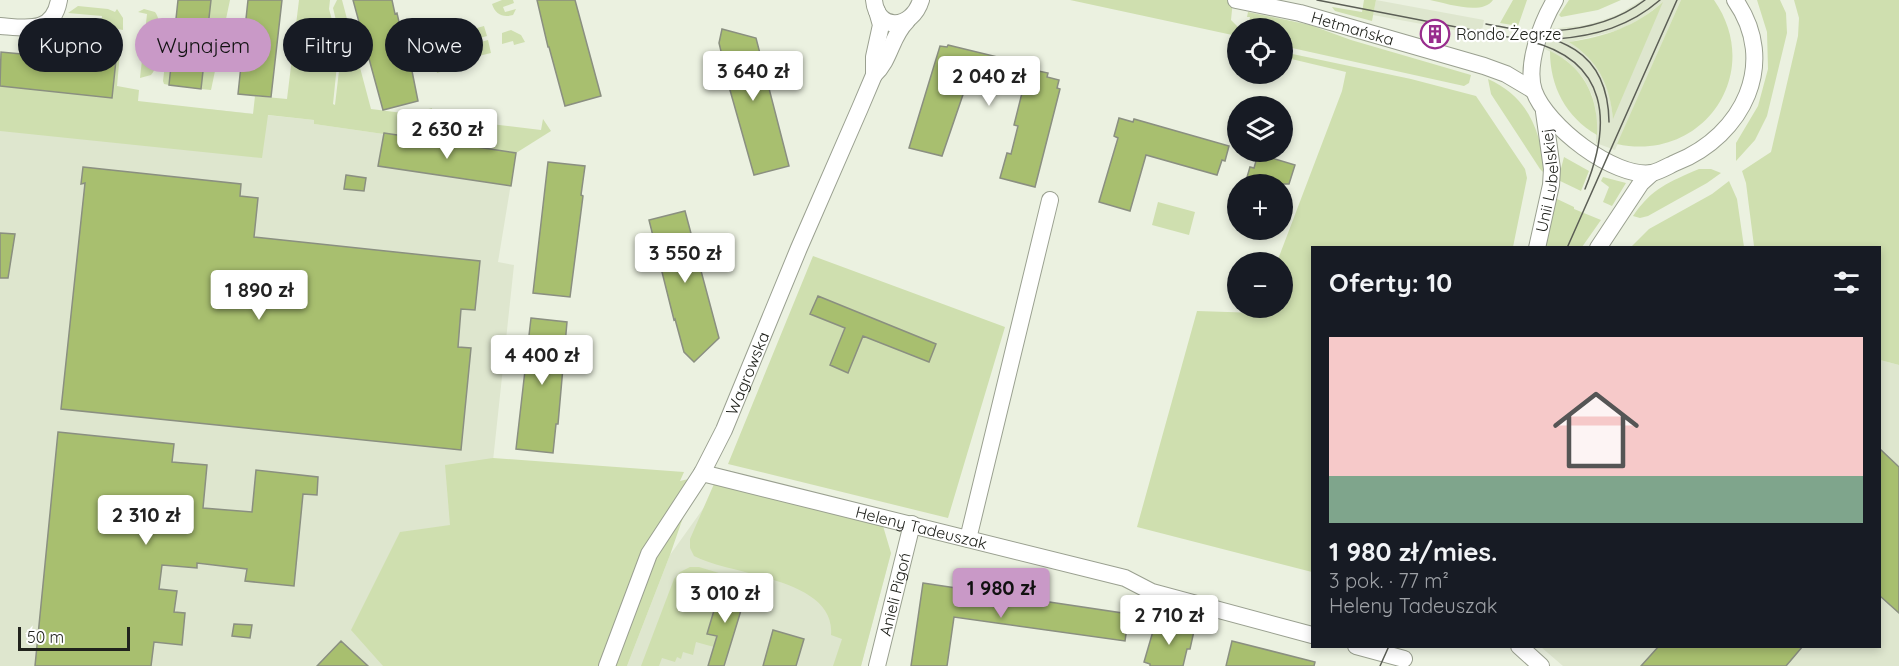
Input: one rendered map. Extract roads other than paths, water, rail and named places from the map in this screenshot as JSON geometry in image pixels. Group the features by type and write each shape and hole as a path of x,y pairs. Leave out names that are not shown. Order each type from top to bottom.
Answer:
{"street":[{"path":"0,26 30,28 40,26 48,22 57,12 59,0"},
{"name":"Wagrowska","path":"607,666 649,554 702,473 724,430 874,75 886,62 899,31 917,11 921,0"},
{"path":"1555,0 1545,17 1535,51 1532,77 1533,90 1544,112 1572,138 1597,156 1623,168 1652,173"},
{"path":"1599,246 1641,183 1652,173 1693,156 1711,144 1728,129 1742,110 1750,88 1754,66 1753,40 1747,8 1736,0"},
{"name":"Hetmańska","path":"1239,1 1300,13 1484,66 1506,74 1533,90"},
{"path":"874,3 890,23 907,21"},
{"name":"Wagrowska","path":"874,3 882,23 874,57 874,75"},
{"name":"Unii Lubelskiej","path":"1537,246 1551,185 1552,169 1544,112"},
{"path":"968,539 1050,200"},
{"name":"Heleny Tadeuszak","path":"702,473 1125,578 1152,592 1311,635"},
{"name":"Anieli Pigoń","path":"877,666 912,524"},
{"path":"1365,648 1405,657"},
{"path":"1521,648 1541,666"}],"tram line":[{"path":"1317,0 1529,41 1555,50 1575,63 1589,79 1597,98 1600,118 1599,141 1594,165 1585,189"},
{"path":"1553,31 1577,28 1613,18 1645,0"},
{"path":"1556,39 1612,28 1637,17 1660,0"},
{"path":"1568,246 1677,0"},
{"path":"1486,24 1532,33 1571,47 1586,59 1598,74 1606,95 1609,122"},
{"path":"1380,666 1388,648"}],"place":[{"name":"Rondo Żegrze","path":"1435,34"}]}
